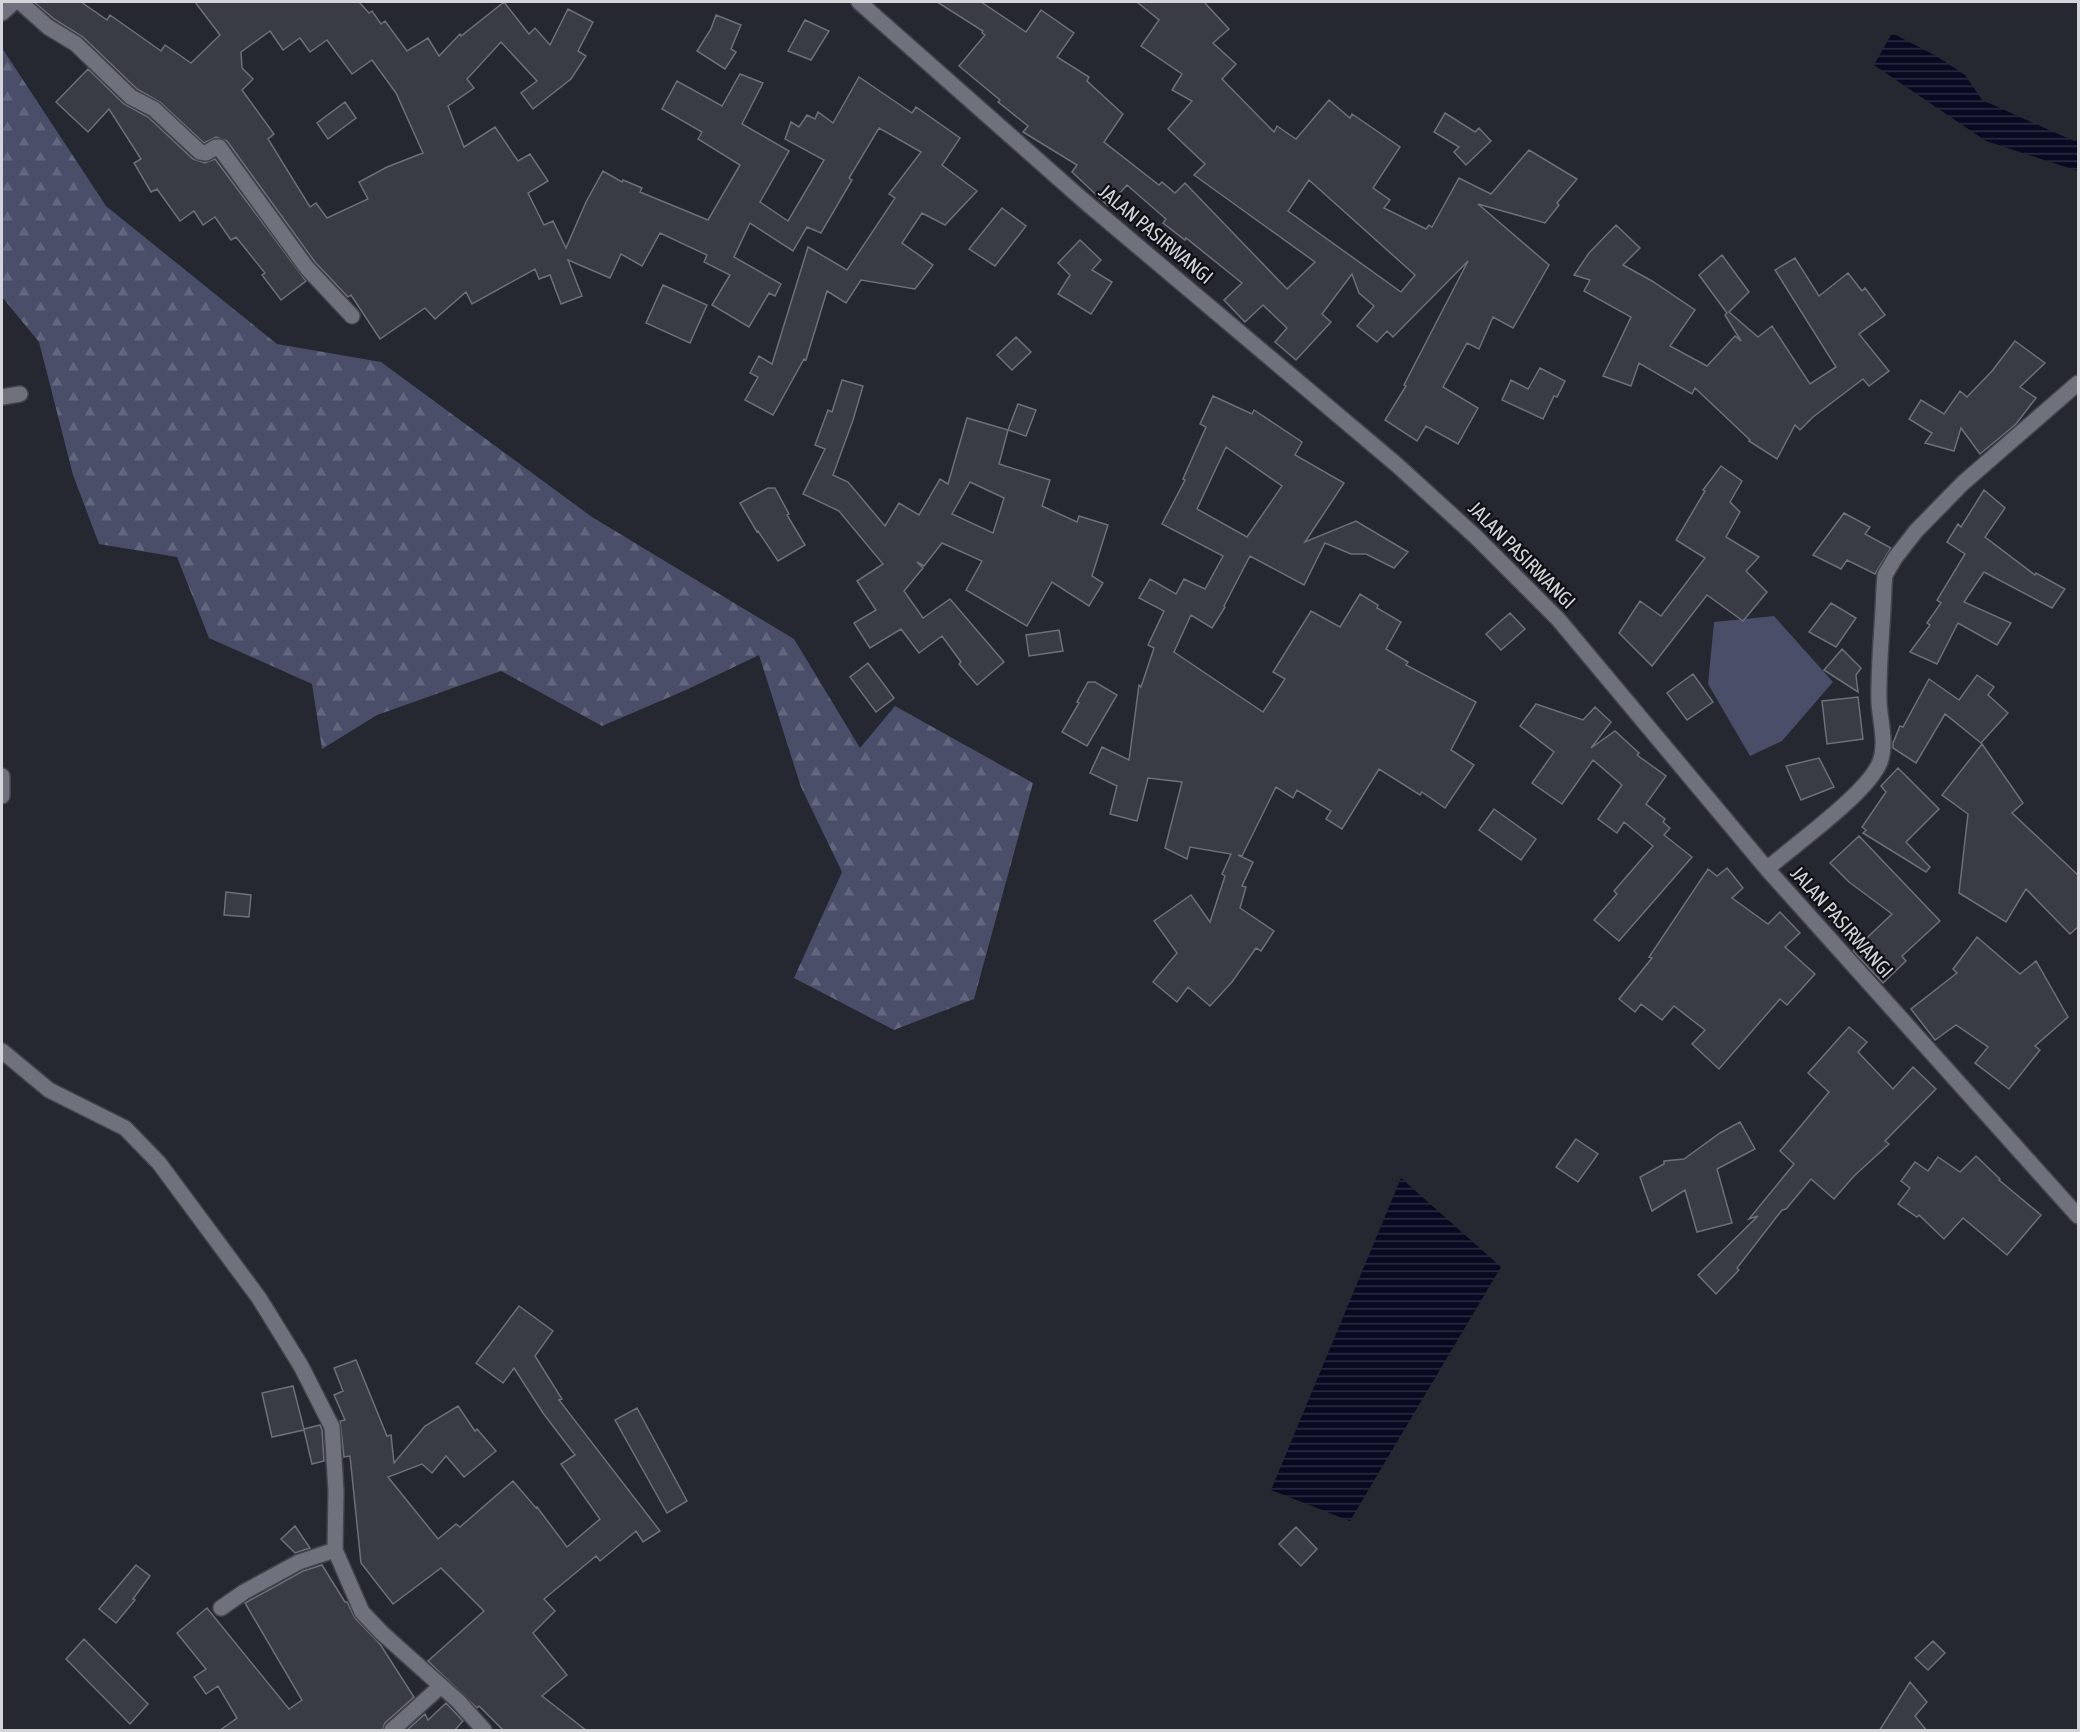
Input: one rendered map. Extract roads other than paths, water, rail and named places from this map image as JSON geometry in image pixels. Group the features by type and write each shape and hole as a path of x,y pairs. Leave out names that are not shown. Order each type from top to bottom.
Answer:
{"street":[{"path":"2,13 14,2"},
{"path":"20,2 48,27 76,44 131,97 154,109 200,152 206,153 219,147 307,268 352,316"},
{"name":"JALAN PASIRWANGI","path":"859,2 1083,200 1388,457 1476,537 1558,619 1767,869 2079,1216"},
{"path":"1767,869 1842,807 1870,778 1880,763 1883,749 1879,701 1884,587 1885,575 1895,558 1916,531 1963,483 2079,383"},
{"path":"2,397 20,394"},
{"path":"2,776 2,796"},
{"path":"2,1051 49,1090 125,1128 159,1163 259,1298 302,1366 332,1427 336,1491 335,1550 362,1612 441,1686 484,1731"},
{"path":"221,1608 244,1592 299,1562 335,1550"},
{"path":"392,1731 441,1686"}]}
